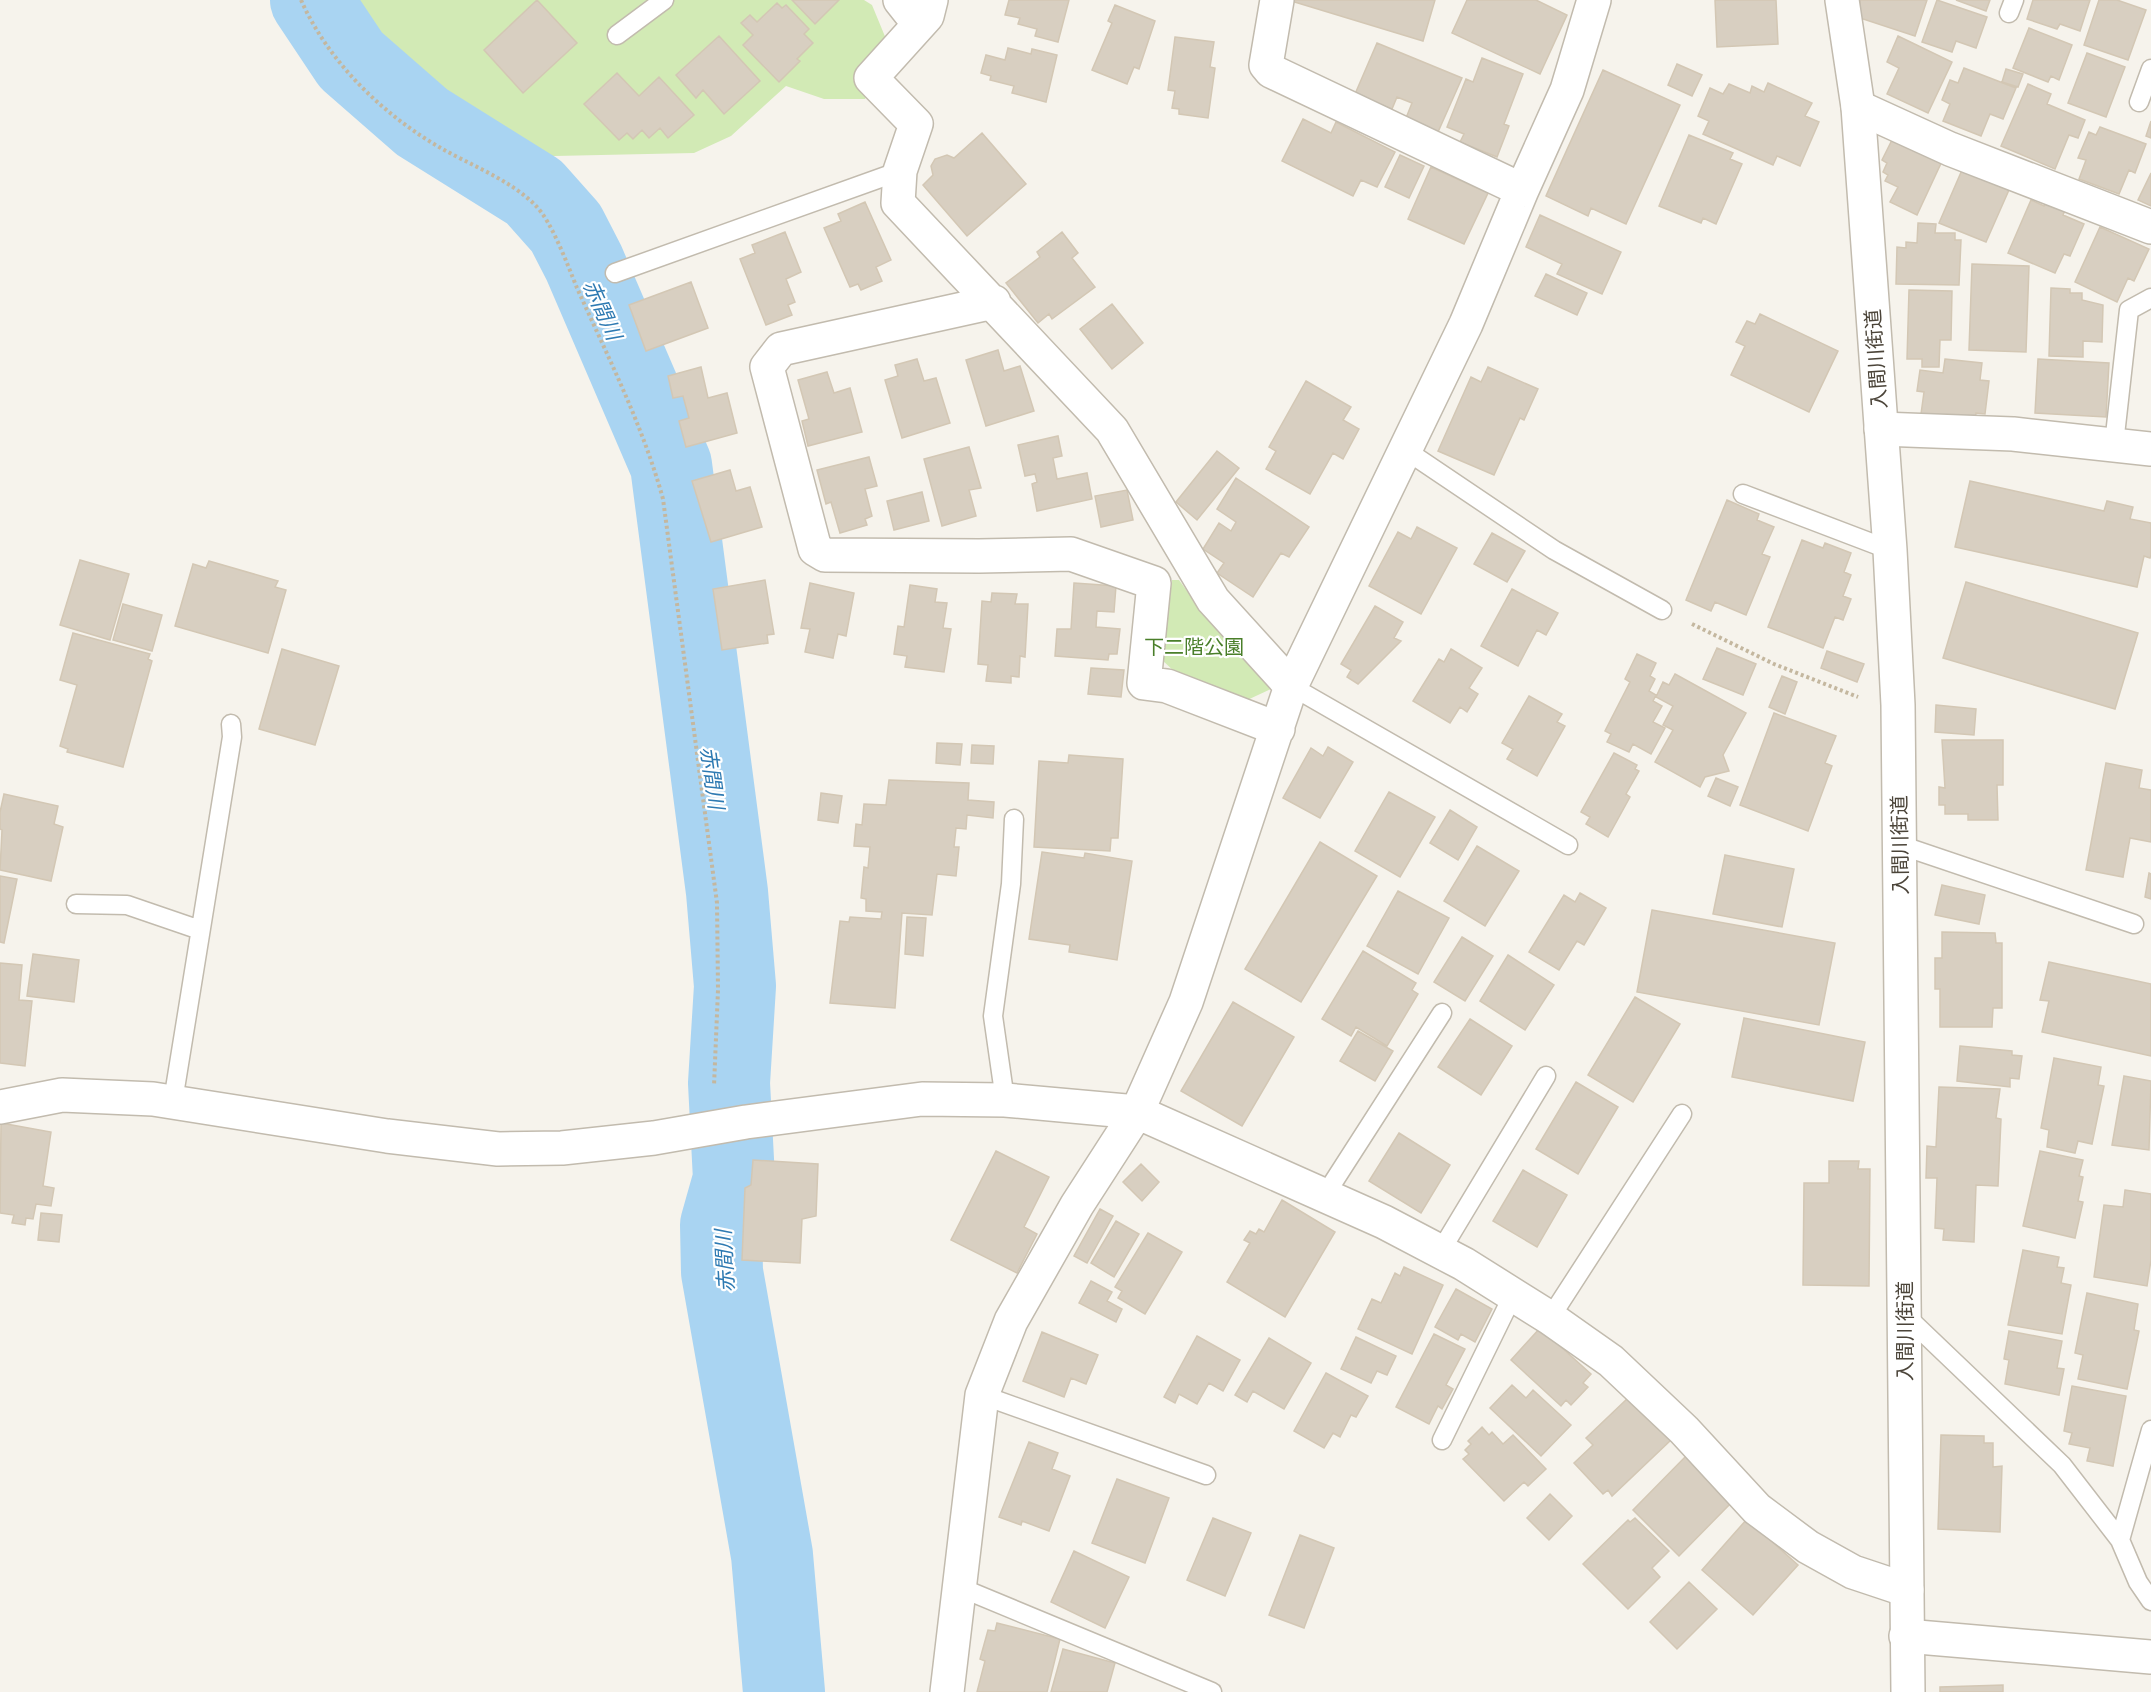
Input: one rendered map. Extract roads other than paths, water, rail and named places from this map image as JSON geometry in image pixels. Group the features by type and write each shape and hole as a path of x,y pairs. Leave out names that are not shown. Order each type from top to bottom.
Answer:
{"street":[{"path":"1277,0 1266,65 1271,71 1522,190"},
{"path":"947,1692 982,1395 1011,1321 1077,1205 1137,1112 1186,1002 1291,686 1407,451 1466,324 1567,90 1594,0"},
{"name":"入間川街道","path":"1842,0 1858,107 1890,550 1898,712 1908,1692"},
{"path":"917,8 871,78 915,124 900,171 898,203 994,302 1112,430 1213,600 1291,686"},
{"path":"1858,107 1950,149 2151,227"},
{"path":"994,302 781,349 767,367 815,549 825,555 1071,554 1154,583 1144,683 1167,686 1278,729"},
{"path":"1881,429 2013,434 2151,449"},
{"path":"0,1107 62,1095 173,1101 387,1136 498,1149 562,1148 922,1099 1005,1100 1137,1112 1325,1195 1440,1252 1513,1295 1611,1361 1683,1430 1757,1509 1808,1547 1853,1572 1907,1590"},
{"path":"1906,1636 2151,1657"}],"lane":[{"path":"616,35 664,0"},
{"path":"2139,102 2151,69"},
{"path":"615,273 900,171"},
{"path":"2114,444 2129,310 2151,298"},
{"path":"1407,451 1554,550 1662,610"},
{"path":"1743,494 1890,550"},
{"path":"1291,686 1568,845"},
{"path":"173,1101 232,737 231,724"},
{"path":"1005,1100 993,1016 1011,884 1014,819"},
{"path":"1900,845 2134,924"},
{"path":"76,904 127,905 200,930"},
{"path":"1325,1195 1442,1013"},
{"path":"1440,1252 1546,1076"},
{"path":"1550,1318 1682,1114"},
{"path":"1442,1440 1513,1295"},
{"path":"1905,1316 2062,1465 2120,1540 2138,1582 2151,1601"},
{"path":"982,1395 1206,1475"},
{"path":"2120,1540 2151,1430"},
{"path":"959,1587 1212,1692"}],"waterway":[{"name":"赤間川","path":"311,0 351,60 422,122 534,192 566,228 584,263 671,465 727,892 735,986 729,1083 734,1179 721,1225 722,1272 772,1555 784,1692"}],"park label":[{"name":"下二階公園","path":"1194,647"}]}
